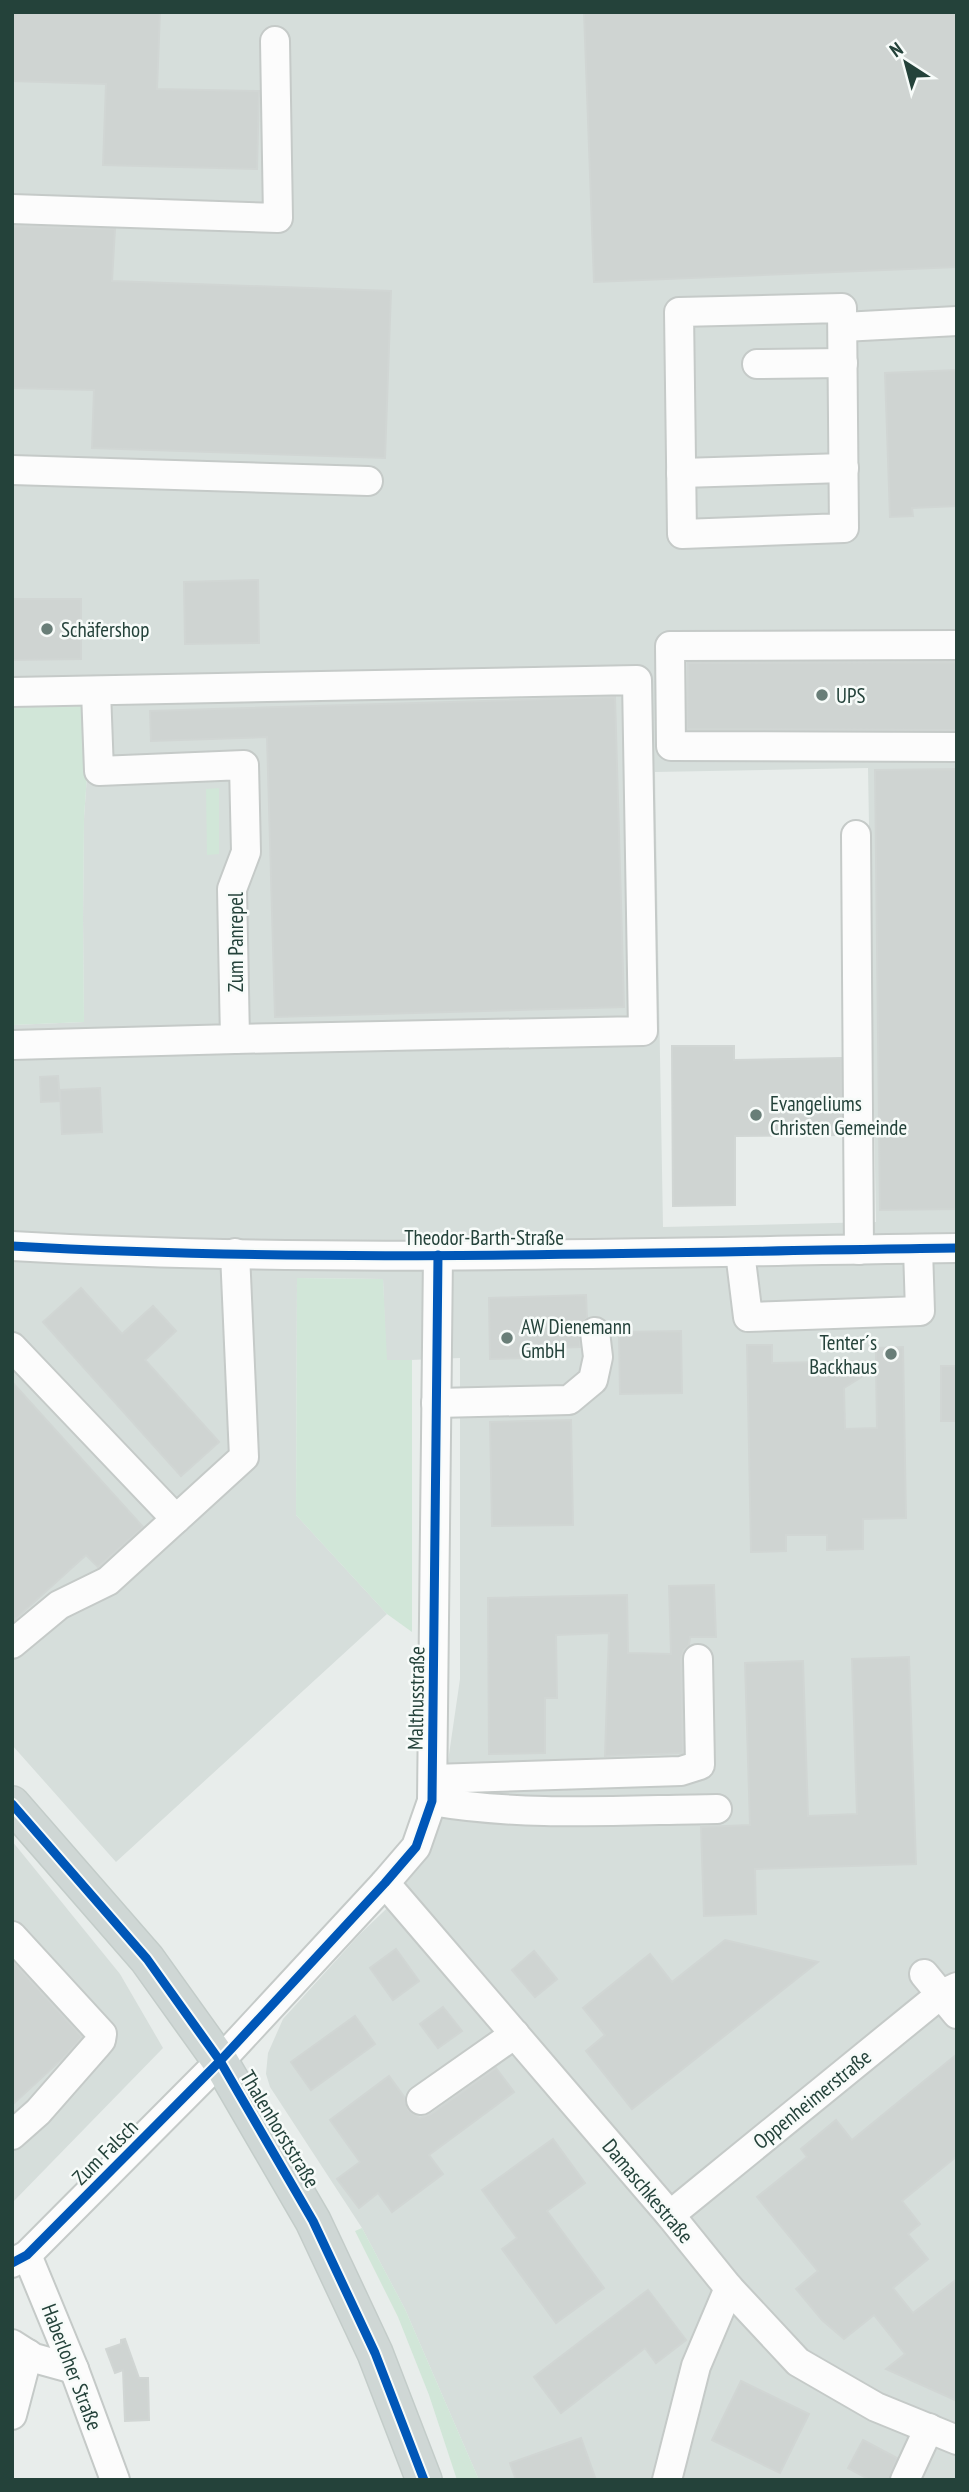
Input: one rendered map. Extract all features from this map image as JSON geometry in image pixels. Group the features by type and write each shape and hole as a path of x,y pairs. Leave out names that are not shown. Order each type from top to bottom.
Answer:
{"main road":[{"name":"Thalenhorststraße","path":"13,1808 147,1959 220,2061 313,2221 375,2353 424,2480"}],"street":[{"path":"12,209 278,218 275,41"},
{"path":"842,308 843,327 844,528 682,534 679,312 842,308"},
{"path":"843,327 957,321"},
{"path":"757,365 844,363"},
{"path":"681,473 844,468"},
{"path":"12,470 369,481"},
{"path":"957,645 670,646 671,746 957,747"},
{"path":"12,692 637,680 643,1031 12,1045"},
{"name":"Zum Panrepel","path":"96,691 99,771 244,765 246,852 232,888 235,1039"},
{"path":"856,835 859,1250"},
{"name":"Theodor-Barth-Straße","path":"12,1246 116,1252 438,1255 957,1248"},
{"path":"740,1252 748,1317 920,1311 918,1249"},
{"path":"12,1644 59,1605 108,1581 244,1457 235,1253"},
{"name":"Malthusstraße","path":"220,2061 416,1847 432,1790 438,1255"},
{"path":"436,1403 569,1400 593,1380 598,1357 595,1332"},
{"path":"12,1347 176,1518"},
{"path":"432,1790 681,1771 700,1765 698,1660"},
{"path":"432,1790 482,1808 717,1809"},
{"name":"Damaschkestraße","path":"385,1883 670,2214 729,2288 798,2362 876,2407 957,2440"},
{"path":"12,1936 102,2034 96,2046 37,2112 12,2135"},
{"name":"Oppenheimerstraße","path":"670,2214 944,1992"},
{"path":"421,2100 515,2034"},
{"name":"Zum Falsch","path":"20,2259 220,2061"},
{"name":"Haberloher Straße","path":"20,2259 74,2369 115,2480"},
{"path":"667,2480 696,2366 729,2288"},
{"path":"12,2415 20,2349 74,2369"},
{"path":"905,2480 929,2428"}],"shaded area":[{"path":"12,12 957,12 957,2480 479,2480 405,2309 362,2228 270,2087 266,2074 268,2053 283,2019 359,1935 404,1892 397,1881 444,1789 460,1679 460,1358 386,1361 383,1279 297,1278 296,1515 387,1614 116,1862 12,1745 12,1025 84,1022 84,818 87,775 12,704","holes":["868,768 876,1222 663,1227 655,772"]},
{"path":"12,1841 120,1974 163,2048 12,2203"}],"green space":[{"path":"12,704 82,704 87,775 84,818 84,1022 12,1025"},
{"path":"219,788 219,854 207,855 206,789"},
{"path":"297,1278 383,1279 387,1360 412,1360 412,1632 387,1614 296,1515"},
{"path":"362,2228 405,2309 479,2480 457,2480 429,2395 398,2317 355,2231"}],"building":[{"path":"12,12 160,12 157,89 259,91 257,169 103,165 106,84 12,81"},
{"path":"584,12 957,12 957,267 594,282"},
{"path":"12,226 115,229 112,281 391,291 385,458 92,448 94,390 12,388"},
{"path":"957,370 957,506 912,508 913,516 890,517 885,373"},
{"path":"258,580 259,643 185,644 184,582"},
{"name":"Schäfershop","path":"12,599 81,599 81,659 12,660"},
{"name":"UPS","path":"957,662 957,730 687,729 688,663"},
{"path":"615,697 624,1007 275,1017 267,737 151,741 150,711"},
{"path":"957,769 957,1209 880,1210 875,770"},
{"path":"672,1046 734,1046 734,1060 841,1058 842,1135 735,1136 735,1205 673,1206"},
{"path":"58,1076 60,1101 41,1102 40,1077"},
{"path":"100,1088 102,1132 62,1134 60,1090"},
{"path":"81,1288 122,1334 153,1306 176,1331 145,1360 219,1442 181,1476 43,1322"},
{"path":"586,1295 587,1318 580,1326 580,1347 527,1349 527,1358 490,1359 489,1298"},
{"path":"681,1331 682,1393 620,1394 619,1332"},
{"path":"747,1345 772,1345 772,1363 876,1361 876,1348 903,1347 906,1518 863,1519 863,1549 827,1550 827,1535 786,1535 786,1551 751,1552","holes":["876,1368 877,1428 845,1429 844,1388"]},
{"path":"941,1366 957,1366 957,1421 941,1421"},
{"path":"12,1382 143,1527 98,1567 86,1555 12,1622"},
{"path":"571,1420 573,1525 492,1526 490,1422"},
{"path":"714,1585 716,1637 690,1637 689,1645 681,1659 683,1753 605,1756 609,1633 556,1635 557,1698 545,1698 545,1753 489,1754 488,1598 627,1595 628,1653 671,1654 669,1586"},
{"path":"909,1657 916,1864 755,1869 756,1914 704,1916 701,1827 750,1825 745,1663 803,1661 808,1816 857,1814 852,1659"},
{"path":"725,1940 818,1962 632,2109 586,2051 605,2035 583,2008 650,1954 672,1982"},
{"path":"396,1949 419,1981 393,2000 370,1968"},
{"path":"534,1951 557,1979 535,1997 512,1970"},
{"path":"12,1961 82,2037 12,2105"},
{"path":"443,2007 462,2031 438,2048 420,2024"},
{"path":"355,2016 375,2044 311,2090 291,2062"},
{"path":"957,2054 957,2156 902,2201 920,2224 908,2234 928,2259 893,2288 913,2313 957,2279 957,2401 886,2369 905,2354 874,2315 844,2339 822,2320 796,2289 818,2271 757,2197 807,2157 801,2149 836,2120 852,2140"},
{"path":"496,2068 514,2092 429,2155 443,2174 392,2212 378,2193 359,2208 337,2179 360,2162 330,2120 389,2076 405,2098 408,2110 420,2118 431,2114"},
{"path":"553,2139 585,2183 547,2211 604,2288 556,2323 502,2249 517,2238 482,2190"},
{"path":"648,2290 686,2340 656,2363 645,2348 561,2413 534,2377"},
{"path":"125,2339 139,2378 148,2378 149,2420 125,2421 123,2370 115,2373 106,2349 121,2344 121,2340"},
{"path":"741,2381 809,2414 780,2473 712,2440"},
{"path":"581,2438 596,2480 516,2480 510,2463"},
{"path":"863,2440 897,2458 889,2480 870,2480 848,2468"}],"cycle path":[{"path":"12,1246 366,1256 957,1248"},
{"path":"12,2263 27,2255 220,2061 416,1847 432,1801 438,1255"},
{"path":"12,1804 147,1959 220,2061 313,2221 375,2353 424,2480"}],"place":[{"name":"Schäfershop","path":"47,629"},
{"name":"UPS","path":"822,695"},
{"name":"Evangeliums Christen Gemeinde","path":"756,1115"},
{"name":"AW Dienemann GmbH","path":"507,1338"},
{"name":"Tenter´s Backhaus","path":"891,1354"}]}
